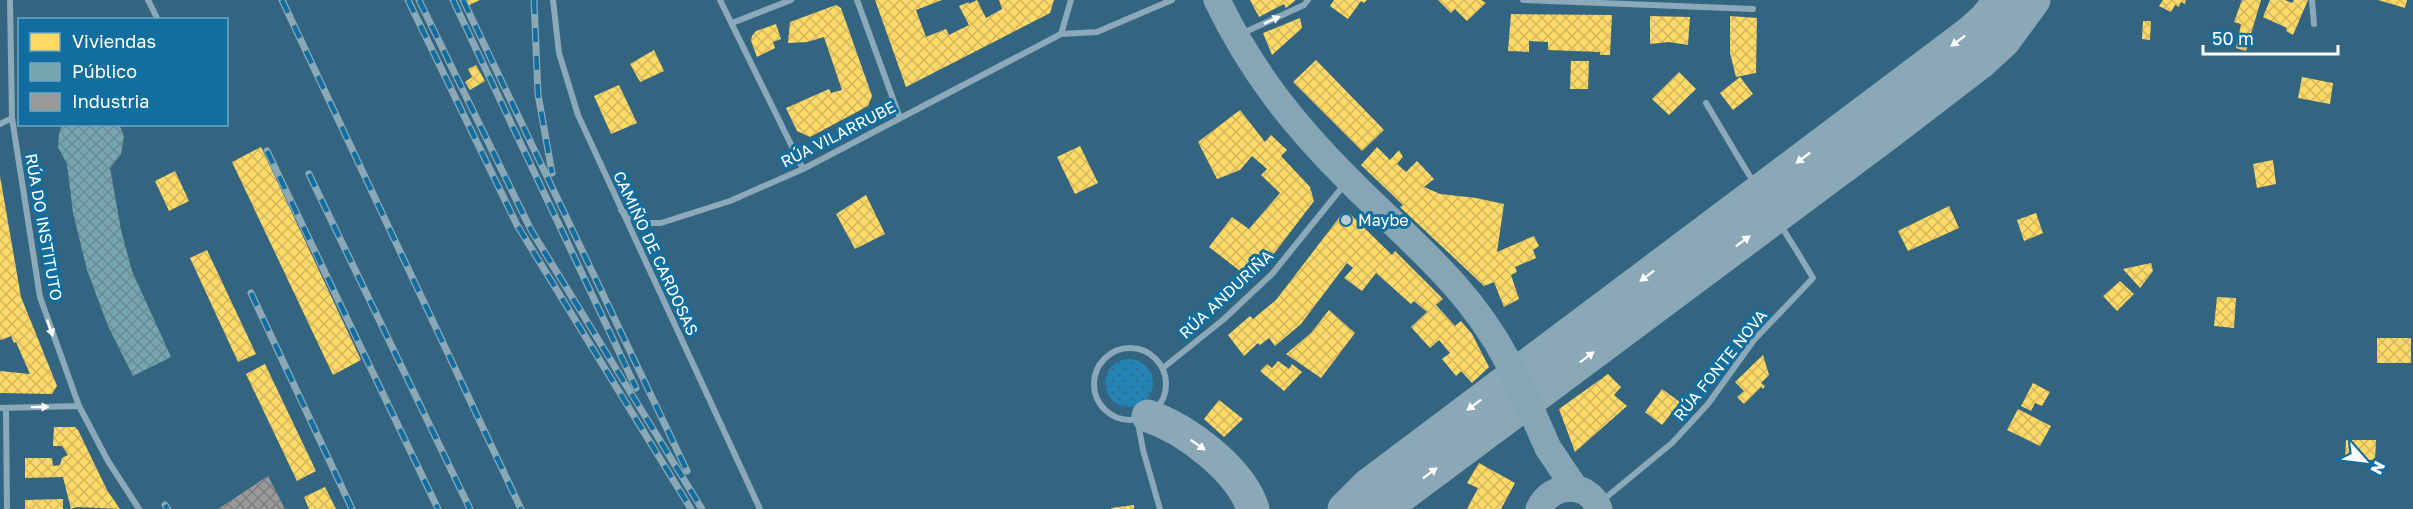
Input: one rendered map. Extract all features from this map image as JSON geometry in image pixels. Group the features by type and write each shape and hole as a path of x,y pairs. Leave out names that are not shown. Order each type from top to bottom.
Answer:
{"highway":[{"path":"1344,509 1377,478 1968,34 1986,18 2000,0"},
{"path":"1383,509 1881,140 1980,63 2004,41 2034,0"},
{"path":"1143,418 1172,426 1222,464 1237,479 1253,509"}],"main road":[{"path":"1217,0 1234,36 1254,68 1295,123 1348,180 1429,256 1481,315 1507,360 1572,501"}],"street":[{"name":"RÚA DO INSTITUTO","path":"10,0 12,118 40,297 79,406 108,461 139,509"},
{"path":"148,0 157,18"},
{"name":"CAMIÑO DE CARDOSAS","path":"553,0 559,53 578,115 760,509"},
{"path":"720,0 803,169"},
{"path":"732,23 791,0"},
{"path":"857,0 900,118"},
{"path":"1060,34 1071,0"},
{"name":"RÚA VILARRUBE","path":"621,210 639,223 661,223 730,201 803,169 1060,34 1097,32 1172,0"},
{"path":"1234,36 1304,5 1308,0"},
{"path":"1523,0 1673,3 1753,9"},
{"path":"2312,0 2314,24"},
{"name":"RÚA FONTE NOVA","path":"1572,501 1608,497 1672,443 1708,404 1754,340 1814,278 1706,103"},
{"path":"0,124 12,118"},
{"name":"RÚA ANDURIÑA","path":"1163,368 1224,318 1272,274 1348,180"},
{"path":"1133,348 1145,351 1163,368 1166,389 1163,400 1157,409 1143,418 1127,420 1115,417 1105,410 1098,399 1094,387 1095,375 1109,354 1121,349 1133,348"},
{"path":"7,509 3,408 79,406"},
{"path":"1143,418 1143,450 1160,509"}],"shaded area":[{"path":"1124,359 1134,359 1149,369 1153,383 1152,392 1143,403 1134,407 1124,407 1109,397 1105,388 1105,378 1115,363"}],"building: Viviendas":[{"path":"462,0 480,0 465,7"},
{"path":"875,0 942,0 916,10 926,37 946,29 949,35 969,25 959,6 969,2 969,4 977,0 986,18 1002,9 999,0 1054,0 1050,13 906,87"},
{"path":"1250,0 1296,0 1286,8 1284,4 1259,17"},
{"path":"1334,0 1367,0 1364,3 1361,1 1348,19 1330,6"},
{"path":"1438,0 1481,0 1486,3 1467,21 1455,9 1451,13"},
{"path":"2163,0 2186,0 2185,4 2181,2 2179,7 2175,5 2171,12 2159,6"},
{"path":"2242,0 2261,0 2246,51 2236,48 2241,24 2234,22"},
{"path":"2270,0 2285,0 2292,3 2294,0 2308,0 2293,35 2286,31 2287,28 2263,17"},
{"path":"2378,0 2407,0 2405,8"},
{"path":"836,5 841,8 872,96 868,106 810,137 797,131 786,108 829,89 831,93 842,90 824,37 807,42 788,43 790,22"},
{"path":"1511,14 1612,15 1610,55 1600,55 1600,52 1548,50 1548,42 1529,41 1529,52 1508,51"},
{"path":"1650,16 1690,17 1688,45 1669,42 1650,44"},
{"path":"1730,16 1757,18 1756,73 1736,77 1730,53"},
{"path":"1300,18 1302,28 1272,55 1263,33"},
{"path":"2143,21 2151,21 2150,40 2142,39"},
{"path":"776,24 781,39 773,42 775,48 757,57 751,41 752,36 756,31"},
{"path":"654,50 664,71 640,82 630,64"},
{"path":"1316,60 1384,130 1362,151 1293,82"},
{"path":"1571,61 1589,61 1588,89 1570,89"},
{"path":"476,65 485,81 470,90 465,82 472,77 468,69"},
{"path":"1679,72 1696,89 1669,115 1652,99"},
{"path":"1740,77 1753,94 1733,110 1720,93"},
{"path":"2302,77 2333,83 2330,104 2298,98"},
{"path":"619,85 637,123 611,134 594,96"},
{"path":"1240,110 1265,142 1271,135 1287,150 1281,156 1310,187 1314,201 1253,281 1209,247 1232,217 1249,229 1280,193 1261,175 1267,169 1252,156 1240,170 1217,179 1198,142"},
{"path":"1080,146 1098,183 1075,194 1057,157"},
{"path":"261,147 361,360 333,375 232,162"},
{"path":"1377,147 1390,160 1399,150 1403,157 1397,164 1406,172 1417,161 1434,179 1424,187 1440,194 1504,204 1497,252 1534,236 1539,246 1533,250 1536,258 1515,267 1517,272 1511,275 1519,299 1504,307 1494,282 1484,286 1400,207 1403,205 1361,165"},
{"path":"2273,160 2276,184 2257,188 2253,164"},
{"path":"175,171 189,201 169,211 155,181"},
{"path":"0,176 21,297 57,386 52,394 0,393 0,371 30,374 11,336 1,340 0,338"},
{"path":"866,195 885,234 855,249 836,214"},
{"path":"1949,206 1959,228 1908,251 1898,231"},
{"path":"2036,213 2043,233 2024,241 2017,220"},
{"path":"1342,214 1350,214 1392,255 1395,251 1443,299 1436,305 1455,326 1461,321 1472,334 1489,367 1472,383 1461,371 1456,376 1442,359 1450,353 1439,340 1430,348 1411,327 1427,312 1414,301 1411,304 1376,273 1362,291 1344,278 1353,268 1347,263 1301,324 1275,346 1269,338 1260,345 1258,343 1244,356 1228,335 1250,316 1253,319 1276,300"},
{"path":"207,250 256,354 238,362 190,258"},
{"path":"2151,263 2153,271 2140,288 2123,269"},
{"path":"2120,281 2134,294 2117,311 2103,296"},
{"path":"2217,297 2236,298 2234,328 2214,326"},
{"path":"1329,310 1355,333 1321,378 1286,354 1311,333"},
{"path":"2377,338 2411,338 2411,363 2377,363"},
{"path":"1763,355 1769,375 1761,383 1765,386 1763,389 1761,387 1744,404 1737,397 1744,391 1735,382"},
{"path":"1278,361 1289,369 1292,364 1302,372 1284,391 1260,371 1267,364 1272,368"},
{"path":"265,364 316,471 297,481 246,374"},
{"path":"1608,374 1621,387 1614,395 1627,406 1575,452 1559,409"},
{"path":"2033,383 2050,392 2042,406 2035,403 2031,411 2021,406"},
{"path":"1662,389 1680,402 1662,425 1645,412"},
{"path":"1219,400 1243,419 1224,437 1204,419"},
{"path":"2018,409 2051,426 2040,446 2007,430"},
{"path":"54,427 75,427 78,430 107,490 120,509 77,507 71,509 63,477 25,478 25,458 52,458 53,466 60,465 62,458 68,455 62,446 53,446"},
{"path":"2346,440 2376,440 2375,460 2345,460"},
{"path":"1479,463 1515,483 1501,509 1467,509 1478,488 1467,483"},
{"path":"325,487 336,509 309,509 304,497"},
{"path":"63,499 63,509 25,509 25,500"},
{"path":"1134,505 1134,509 1111,509 1111,508"}],"building: Público":[{"path":"62,126 120,126 124,136 121,154 110,168 121,230 132,271 171,357 133,376 108,326 87,270 73,213 67,164 58,147"}],"building: Industria":[{"path":"268,476 285,509 218,509"}],"railway":[{"path":"282,0 521,509"},
{"path":"408,0 517,225 691,509"},
{"path":"419,0 531,230 702,509"},
{"path":"453,0 636,388"},
{"path":"463,0 687,471"},
{"path":"534,0 538,94 552,173"},
{"path":"267,151 438,509"},
{"path":"309,174 470,509"},
{"path":"251,293 352,509"},
{"path":"165,505 168,509"}],"place":[{"name":"Maybe","path":"1346,220"}]}
